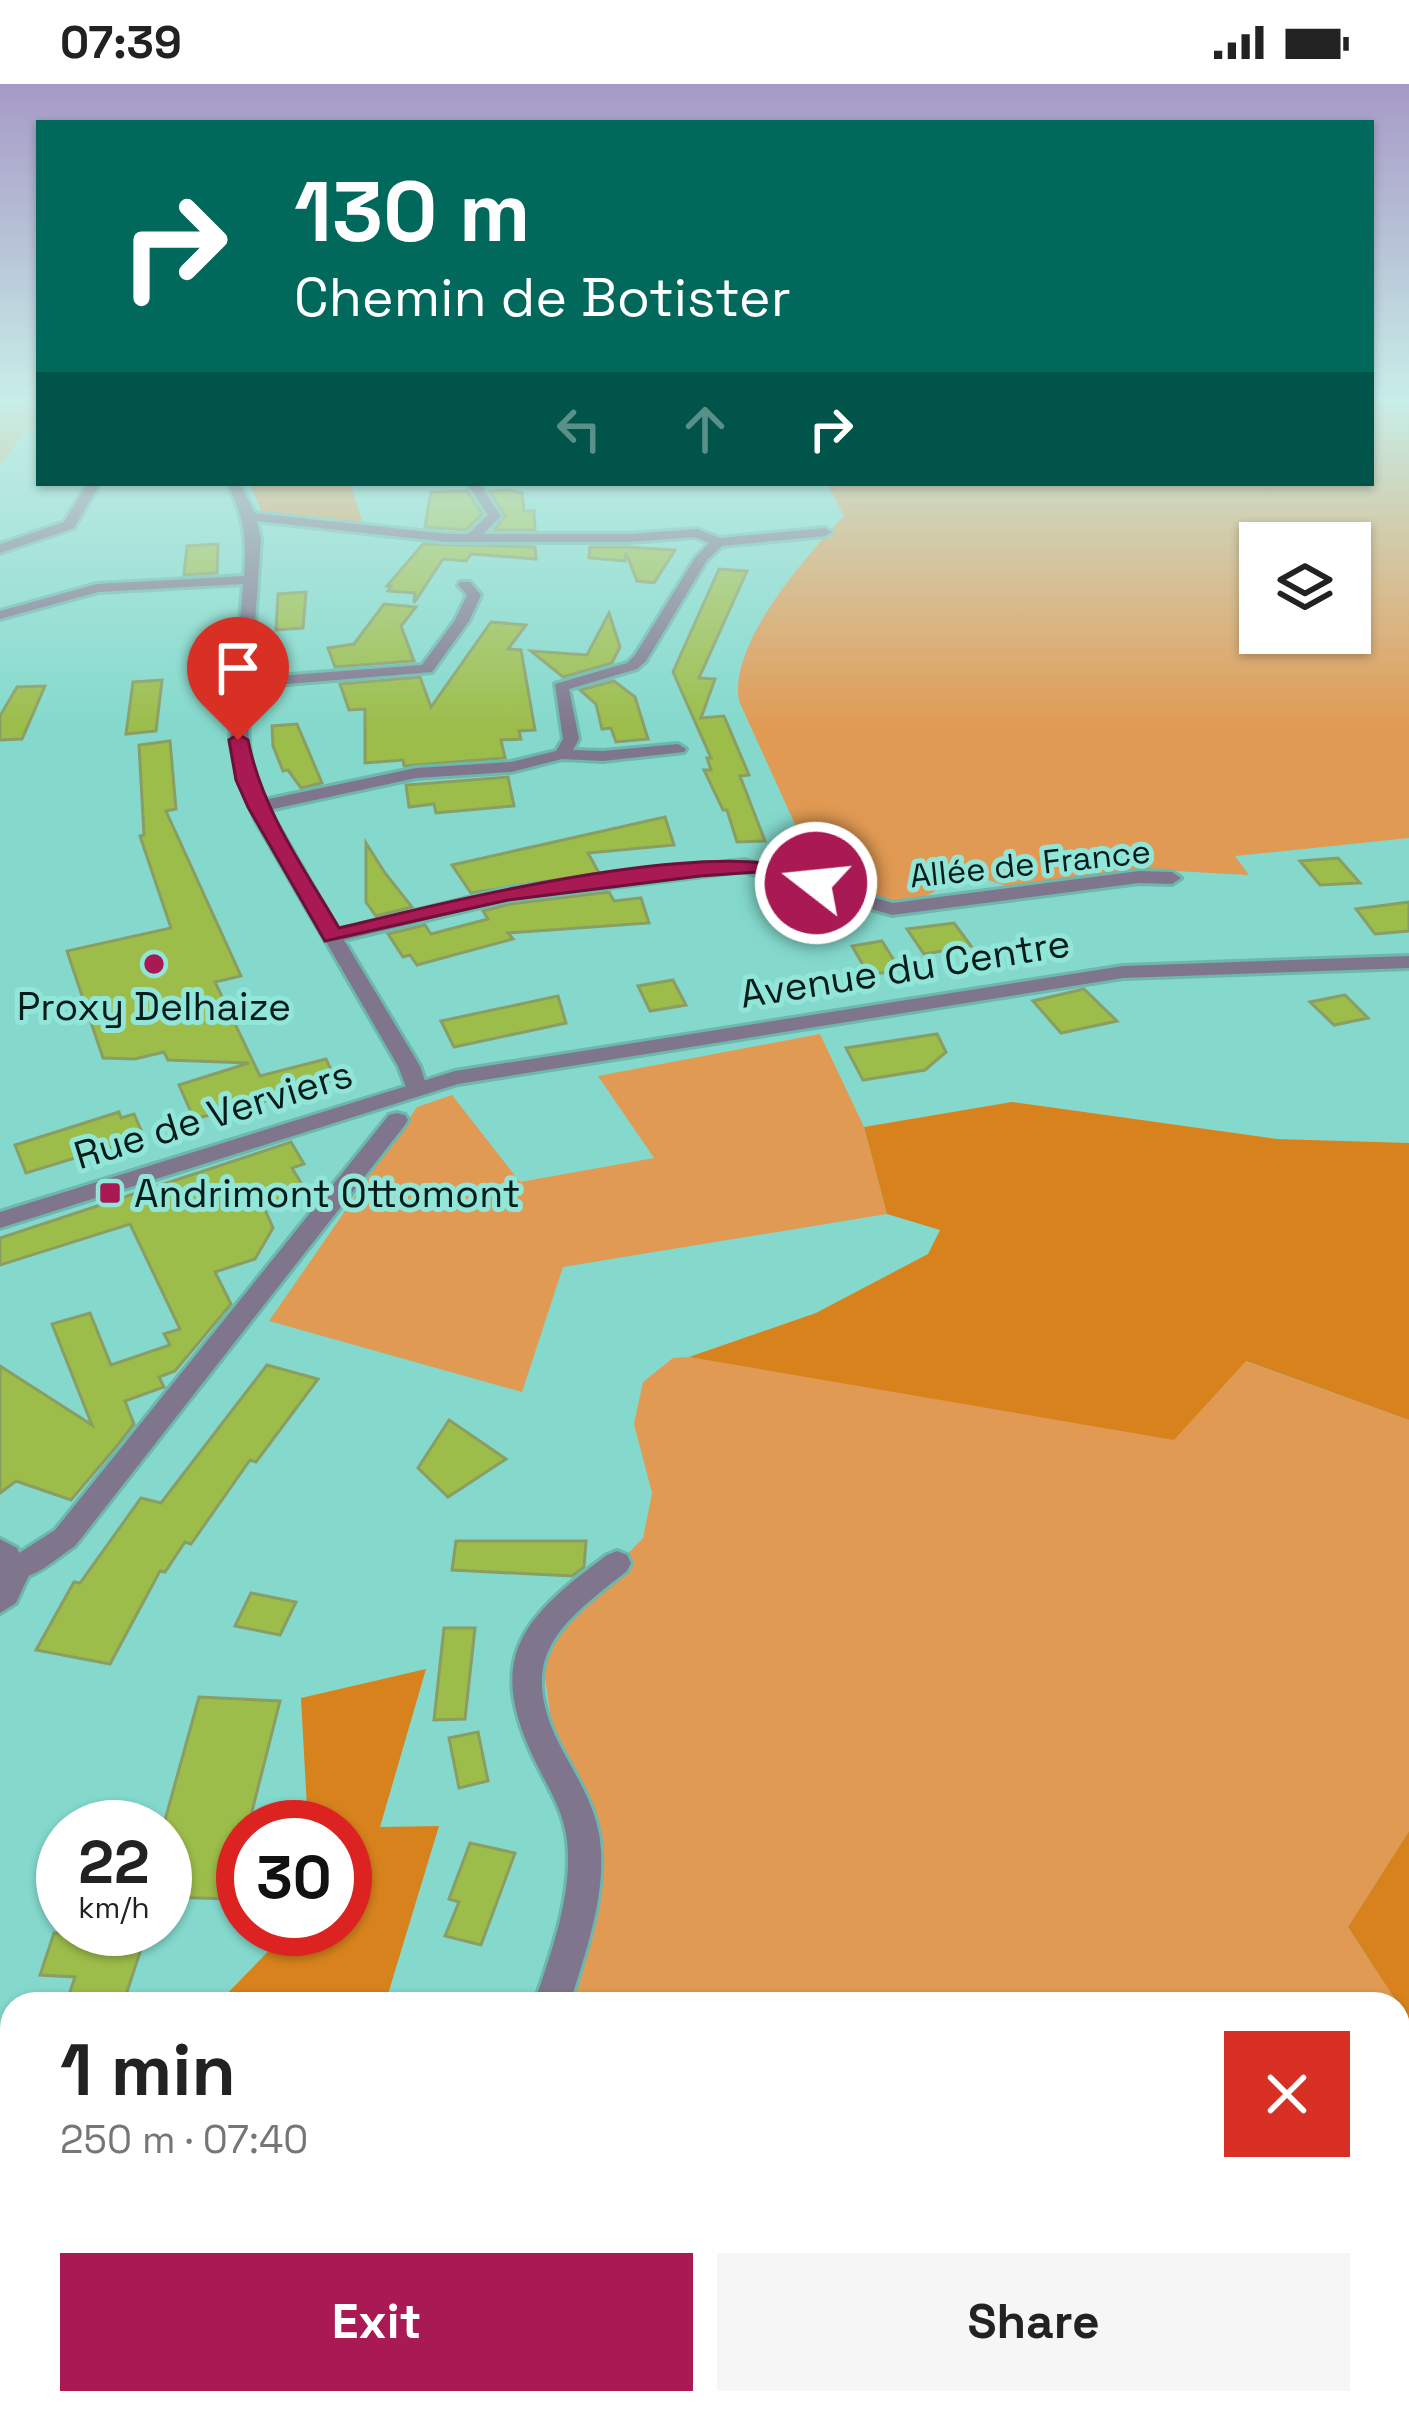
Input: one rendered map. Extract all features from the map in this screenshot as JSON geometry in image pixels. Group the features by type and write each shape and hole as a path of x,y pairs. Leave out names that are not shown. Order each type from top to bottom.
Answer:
{"street":[{"path":"0,549 68,525 76,512"},
{"path":"248,512 254,539 238,740 246,780 409,1066 416,1088"},
{"path":"471,538 495,516 492,512"},
{"path":"250,516 471,538 697,533 718,542 826,532"},
{"path":"562,754 571,739 561,687 632,666 641,658 702,558 718,542"},
{"path":"0,615 97,588 248,580"},
{"path":"244,683 427,669 474,596 465,585"},
{"path":"258,807 416,773 511,767 562,754 678,749"},
{"name":"Allée de France","path":"332,937 508,893 744,865 892,909 1139,877 1172,878"},
{"name":"Avenue du Centre","path":"416,1088 664,1042 1123,972 1409,962"},
{"name":"Rue de Verviers","path":"0,1217 416,1088"},
{"path":"0,1601 14,1582 8,1560 65,1538 397,1120"},
{"path":"556,1992 572,1941 583,1861 581,1823 536,1728 530,1645 545,1619 616,1563"}],"shaded area":[{"path":"359,512 363,524 262,513"},
{"path":"842,512 1409,512 1409,838 1235,856 1249,875 1137,869 1006,886 959,870 945,871 942,886 912,900 897,901 881,900 819,877 739,701 739,678 757,628 844,516"},
{"path":"820,1034 864,1127 887,1214 563,1267 522,1392 269,1321 417,1107 452,1095 520,1182 654,1158 598,1076"},
{"path":"1012,1102 1277,1139 1409,1143 1409,1420 1246,1361 1174,1440 689,1357 816,1313 928,1254 940,1230 887,1214 864,1127"},
{"path":"673,1358 897,1391 1245,1361 1409,1420 1409,1831 1348,1927 1390,1992 566,1992 583,1945 542,1657 578,1604 643,1538 652,1493 634,1424 643,1382"},
{"path":"426,1669 380,1827 439,1826 389,1992 229,1992 264,1956 372,1956 372,1800 307,1800 301,1698"},
{"path":"1409,1831 1409,1992 1390,1992 1348,1927"}],"building":[{"path":"428,512 482,514 466,530 425,527"},
{"path":"502,512 534,512 535,530 494,530 505,516"},
{"path":"218,544 217,573 184,575 187,546"},
{"path":"423,544 535,547 536,559 471,554 466,561 443,559 414,603 415,593 388,591 391,586 387,586"},
{"path":"590,547 675,550 654,583 637,581 626,553 625,561 589,558"},
{"path":"719,569 747,571 699,678 715,679 701,718 724,716 749,775 740,776 765,841 737,842 727,810 704,770 711,770 707,758 711,758 673,672"},
{"path":"306,592 303,628 276,630 278,594"},
{"path":"384,604 416,607 401,626 414,661 335,667 328,648 354,644"},
{"path":"609,613 620,647 612,663 563,677 531,651 587,655"},
{"path":"491,622 526,625 508,649 521,650 535,730 519,731 521,739 501,740 505,758 404,766 403,760 365,763 365,709 349,710 340,684 420,677 431,707"},
{"path":"162,680 156,731 126,734 133,682"},
{"path":"614,681 635,697 648,739 616,742 611,728 602,729 596,704 580,690"},
{"path":"45,686 22,739 0,740 0,716 17,687"},
{"path":"297,724 322,783 301,788 288,770 283,771 273,746 272,726"},
{"path":"170,741 176,809 166,811 241,976 215,982 260,1076 326,1059 337,1083 194,1119 179,1085 249,1063 168,1060 164,1052 135,1059 103,1058 67,951 171,928 140,836 144,835 139,745"},
{"path":"508,777 514,806 436,813 434,804 409,807 406,785"},
{"path":"665,817 674,845 588,853 599,873 471,893 452,865"},
{"path":"366,843 412,907 376,916 366,902"},
{"path":"1338,858 1360,883 1320,885 1300,861"},
{"path":"609,892 614,901 641,898 649,923 508,933 513,939 417,965 410,955 403,957 388,934 425,925 431,934 488,919 483,911 510,904"},
{"path":"1409,902 1409,931 1375,934 1356,909"},
{"path":"954,923 971,946 924,954 907,929"},
{"path":"882,941 900,970 869,975 852,946"},
{"path":"673,980 686,1005 650,1011 638,986"},
{"path":"1084,989 1117,1021 1061,1033 1033,1001"},
{"path":"1345,995 1368,1018 1334,1025 1310,1002"},
{"path":"558,996 566,1023 454,1047 441,1021"},
{"path":"937,1034 946,1052 925,1070 863,1080 846,1048"},
{"path":"119,1112 121,1118 134,1114 144,1137 26,1173 15,1145"},
{"path":"291,1142 304,1164 292,1168 306,1191 263,1205 273,1228 255,1259 215,1272 231,1304 175,1371 159,1377 164,1387 125,1401 134,1424 116,1447 71,1500 16,1481 0,1493 0,1366 92,1425 52,1324 90,1313 111,1365 170,1345 164,1334 180,1329 130,1224 0,1265 0,1238"},
{"path":"267,1365 318,1379 256,1462 250,1460 191,1544 185,1542 165,1572 160,1571 110,1664 36,1650 74,1582 80,1583 141,1498 161,1503"},
{"path":"449,1420 506,1459 448,1497 418,1468"},
{"path":"456,1541 586,1541 584,1567 572,1576 452,1570"},
{"path":"251,1593 296,1602 280,1635 235,1626"},
{"path":"444,1628 475,1628 465,1719 434,1720"},
{"path":"199,1697 280,1701 255,1800 216,1800 216,1899 192,1898 192,1800 171,1800"},
{"path":"478,1732 488,1781 459,1788 449,1738"},
{"path":"470,1843 515,1853 481,1945 445,1936 459,1902 449,1899"},
{"path":"46,1956 139,1956 127,1992 70,1992 75,1977 40,1975"}],"place":[{"name":"Proxy Delhaize","path":"154,964"},
{"name":"Andrimont Ottomont","path":"110,1193"}],"route":[{"path":"238,740 246,780 258,807 332,937 508,893 700,869 758,866 816,883"}]}
